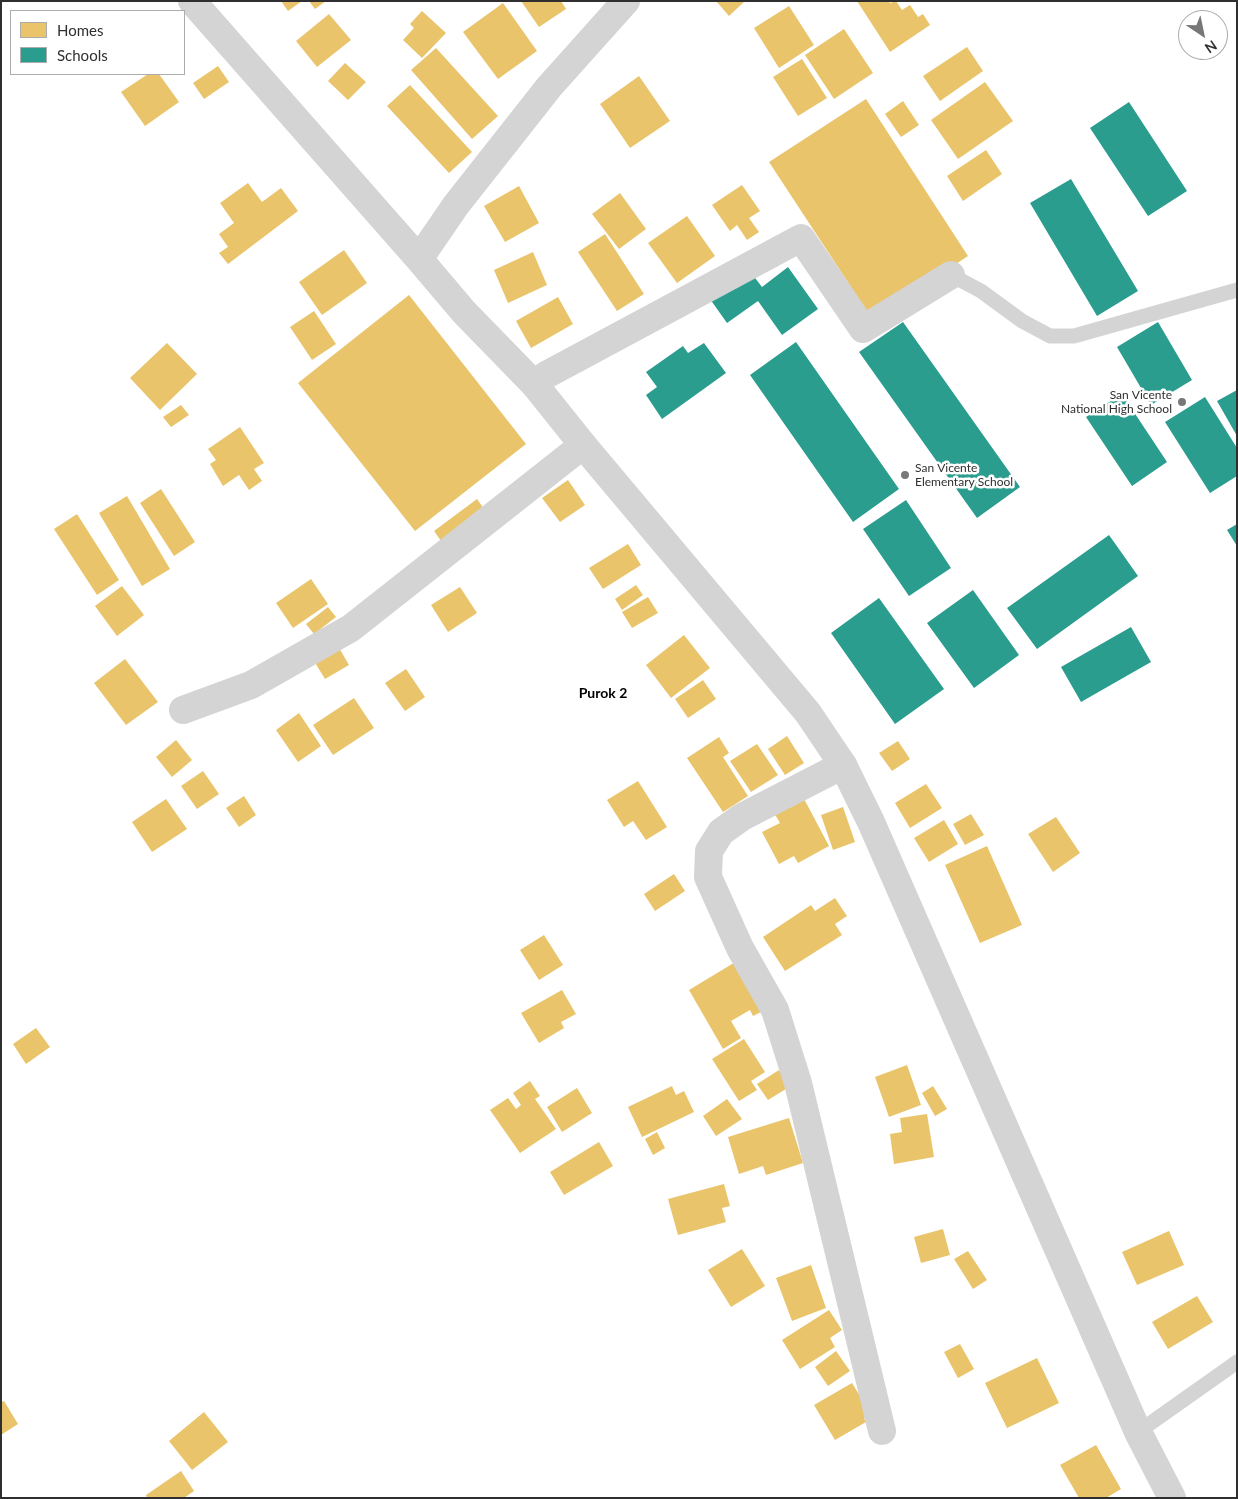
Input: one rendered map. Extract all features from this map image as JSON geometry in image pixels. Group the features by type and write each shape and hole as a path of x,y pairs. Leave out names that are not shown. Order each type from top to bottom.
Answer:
{"street":[{"path":"192,1 419,258 464,312 535,385 582,445 808,713 843,765 875,831 1138,1432 1172,1498"},
{"path":"419,258 456,205 549,87 626,1"},
{"path":"535,385 546,375 801,238 863,329 951,274"},
{"path":"183,710 251,685 352,628 582,445"},
{"path":"843,765 742,817 720,832 708,851 708,877 740,948 775,1010 798,1083 882,1431"}],"lane":[{"path":"951,274 981,291 1022,321 1050,336 1074,336 1237,290"},
{"path":"1138,1432 1237,1362"}],"building: Homes":[{"path":"281,1 302,1 288,11"},
{"path":"309,1 326,1 315,9"},
{"path":"521,1 561,1 566,9 539,27"},
{"path":"716,1 745,1 729,16"},
{"path":"857,1 888,1 890,3 896,1 902,10 910,5 918,17 923,14 930,25 890,52"},
{"path":"503,3 537,51 498,79 463,32"},
{"path":"789,6 814,45 779,68 754,28"},
{"path":"422,11 446,33 422,58 403,40 414,28 410,24"},
{"path":"329,14 351,40 317,67 296,41"},
{"path":"844,29 873,73 834,99 805,55"},
{"path":"967,47 983,71 940,101 923,76"},
{"path":"436,48 498,116 472,139 411,70"},
{"path":"802,59 827,98 798,116 773,77"},
{"path":"345,63 366,82 348,100 328,81"},
{"path":"218,66 229,82 204,99 193,83"},
{"path":"146,75 160,75 179,102 145,126 121,92"},
{"path":"639,76 670,121 630,148 600,104"},
{"path":"985,82 1013,121 958,159 931,120"},
{"path":"410,85 472,152 449,173 387,106"},
{"path":"866,99 968,256 872,319 769,162"},
{"path":"903,101 919,125 901,137 885,114"},
{"path":"986,150 1002,174 963,201 947,176"},
{"path":"248,183 262,202 281,188 298,211 228,264 219,253 228,247 219,234 234,223 220,203"},
{"path":"742,185 760,211 749,218 759,232 747,240 737,225 730,231 712,205"},
{"path":"519,186 539,223 505,242 484,206"},
{"path":"620,193 646,229 619,249 592,214"},
{"path":"687,216 715,256 677,283 648,243"},
{"path":"605,234 644,294 617,311 578,252"},
{"path":"344,250 367,283 322,315 299,282"},
{"path":"533,252 547,285 508,303 494,270"},
{"path":"409,295 526,444 415,531 298,383"},
{"path":"558,297 573,324 531,348 516,321"},
{"path":"314,311 336,344 312,360 290,327"},
{"path":"167,343 197,374 160,410 130,378"},
{"path":"181,405 189,415 171,427 163,417"},
{"path":"240,427 264,463 254,469 262,481 249,490 239,475 223,486 210,464 216,460 208,449"},
{"path":"568,480 585,505 560,522 542,498"},
{"path":"161,489 195,542 174,556 140,503"},
{"path":"127,496 170,569 142,586 99,513"},
{"path":"477,499 484,509 441,541 434,531"},
{"path":"77,514 119,580 97,595 54,529"},
{"path":"628,544 641,565 603,589 589,568"},
{"path":"311,579 328,604 293,628 276,603"},
{"path":"636,585 643,595 622,610 615,599"},
{"path":"122,586 144,615 117,636 95,606"},
{"path":"460,587 477,613 448,632 431,605"},
{"path":"648,597 658,613 632,628 622,612"},
{"path":"328,607 336,617 314,634 306,624"},
{"path":"684,635 710,668 671,698 646,665"},
{"path":"335,641 349,665 325,679 311,656"},
{"path":"125,659 158,702 126,725 94,683"},
{"path":"406,669 425,697 405,711 385,683"},
{"path":"703,680 716,699 688,718 675,699"},
{"path":"354,698 374,728 333,755 313,725"},
{"path":"299,713 321,746 298,762 276,730"},
{"path":"787,736 804,763 785,775 768,749"},
{"path":"719,737 729,753 723,757 748,796 723,812 687,758"},
{"path":"176,740 192,760 172,777 156,757"},
{"path":"898,741 910,759 892,771 879,753"},
{"path":"757,744 778,775 751,792 730,761"},
{"path":"203,771 219,794 197,809 181,786"},
{"path":"638,781 667,827 646,840 633,821 624,827 607,800"},
{"path":"926,784 942,808 910,828 895,803"},
{"path":"802,795 829,846 798,863 794,856 779,864 762,832 780,823 773,811"},
{"path":"244,796 256,815 239,827 226,808"},
{"path":"166,799 187,829 152,852 132,822"},
{"path":"843,807 855,842 833,850 821,815"},
{"path":"971,814 984,835 965,845 953,824"},
{"path":"1056,817 1080,853 1053,872 1028,834"},
{"path":"944,820 958,844 929,862 914,838"},
{"path":"987,846 1022,925 980,943 945,865"},
{"path":"674,874 685,891 655,911 644,894"},
{"path":"835,898 847,916 835,924 842,935 785,971 763,937 811,905 815,911"},
{"path":"544,935 563,965 539,980 520,950"},
{"path":"737,961 765,1010 753,1016 750,1010 731,1021 741,1038 723,1049 689,990"},
{"path":"562,990 576,1014 561,1022 564,1028 539,1043 521,1013"},
{"path":"36,1028 50,1047 26,1064 13,1044"},
{"path":"744,1039 765,1072 751,1081 757,1090 739,1101 712,1059"},
{"path":"907,1065 921,1105 889,1117 875,1077"},
{"path":"779,1070 789,1087 768,1100 757,1084"},
{"path":"530,1081 540,1096 535,1099 556,1129 520,1153 490,1110 508,1098 516,1109 521,1105 513,1093"},
{"path":"672,1086 676,1095 684,1091 694,1112 642,1137 628,1107"},
{"path":"933,1086 947,1109 935,1116 922,1093"},
{"path":"577,1088 592,1113 562,1132 547,1107"},
{"path":"727,1099 742,1119 716,1136 703,1116"},
{"path":"927,1114 934,1157 894,1164 890,1134 902,1132 900,1118"},
{"path":"789,1118 803,1163 766,1175 763,1166 739,1174 728,1137"},
{"path":"657,1132 665,1148 653,1155 645,1139"},
{"path":"599,1142 613,1166 564,1195 550,1172"},
{"path":"724,1184 730,1206 722,1208 726,1222 678,1235 668,1199"},
{"path":"943,1229 950,1255 921,1263 914,1237"},
{"path":"1169,1231 1184,1265 1137,1285 1122,1252"},
{"path":"742,1249 765,1286 731,1307 708,1270"},
{"path":"968,1251 987,1280 973,1289 954,1259"},
{"path":"811,1265 826,1308 792,1321 776,1278"},
{"path":"1197,1296 1213,1322 1168,1349 1152,1322"},
{"path":"829,1310 842,1330 830,1338 835,1347 800,1369 782,1340"},
{"path":"960,1344 974,1369 958,1378 944,1352"},
{"path":"836,1351 850,1371 828,1386 815,1367"},
{"path":"1037,1358 1059,1403 1007,1428 985,1383"},
{"path":"852,1383 871,1414 864,1418 866,1422 835,1440 814,1405"},
{"path":"4,1401 18,1424 1,1435 1,1402"},
{"path":"204,1412 228,1442 192,1470 169,1441"},
{"path":"1096,1445 1121,1489 1106,1498 1079,1498 1060,1465"},
{"path":"181,1471 194,1491 184,1498 147,1498 146,1495"}],"building: Schools":[{"path":"1129,102 1187,191 1148,216 1090,128"},
{"path":"1071,179 1138,291 1097,316 1030,203"},
{"path":"788,267 818,309 782,335 758,301 727,323 710,299 749,270 762,287"},
{"path":"903,322 1020,487 977,518 859,352"},
{"path":"1158,322 1192,380 1151,405 1117,347"},
{"path":"796,342 899,489 853,522 750,375"},
{"path":"704,343 726,373 662,419 646,395 657,387 646,372 683,346 688,353"},
{"path":"1237,390 1237,436 1217,401"},
{"path":"1122,394 1167,462 1132,486 1086,417"},
{"path":"1205,397 1237,448 1237,476 1210,493 1165,422"},
{"path":"906,500 951,568 909,596 863,529"},
{"path":"1237,524 1237,546 1227,530"},
{"path":"1109,535 1138,576 1037,649 1007,608"},
{"path":"973,590 1019,655 974,688 927,623"},
{"path":"879,598 944,689 895,724 831,633"},
{"path":"1131,627 1151,662 1081,702 1061,667"}],"place":[{"name":"San Vicente National High School","path":"1182,402"},
{"name":"San Vicente Elementary School","path":"905,475"}],"district":[{"name":"Purok 2","path":"603,693"}]}
